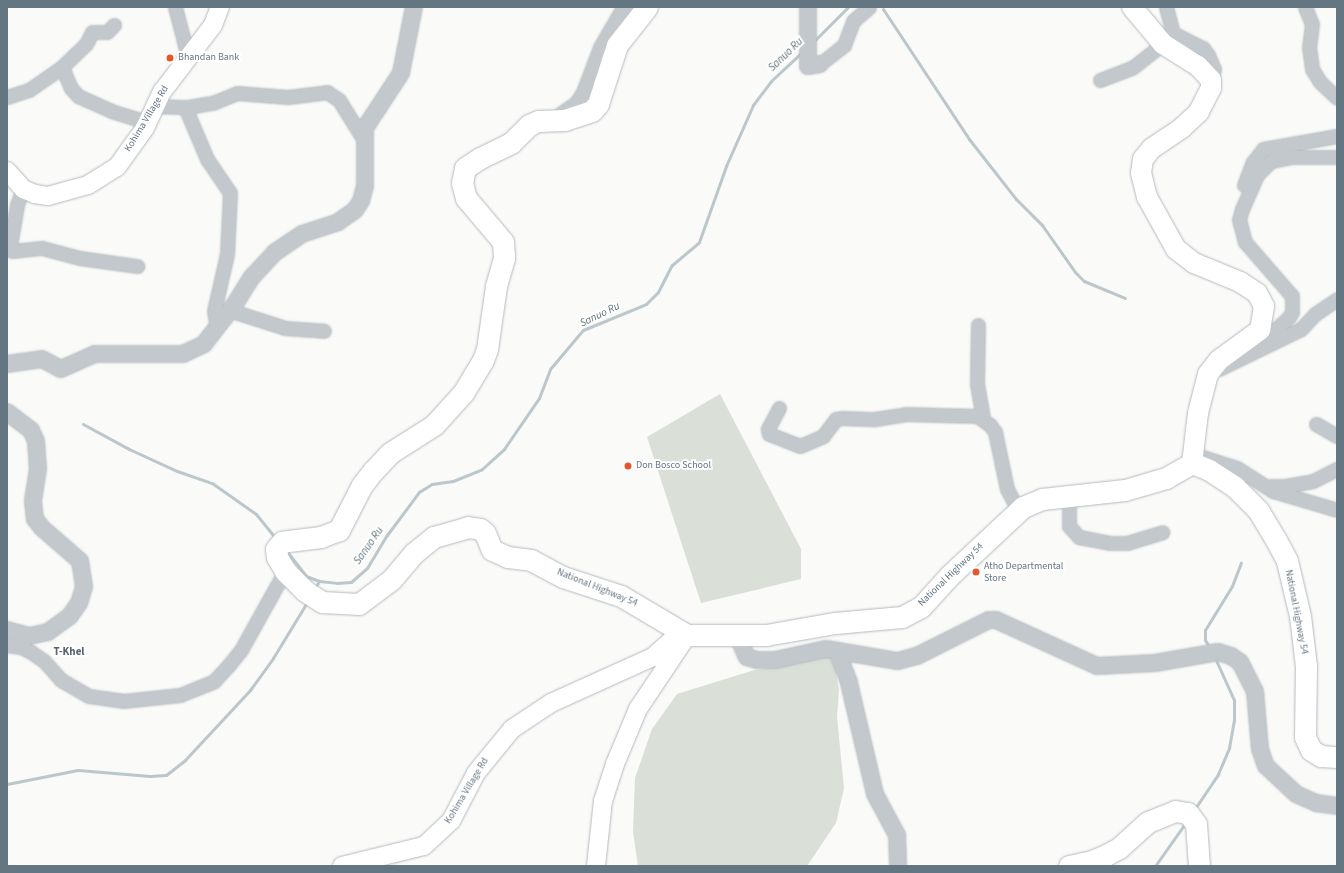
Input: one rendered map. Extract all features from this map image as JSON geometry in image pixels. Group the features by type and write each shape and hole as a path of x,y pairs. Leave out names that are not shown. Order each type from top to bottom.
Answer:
{"highway":[{"name":"National Highway 54","path":"647,7 617,45 598,104 592,111 565,120 538,121 529,125 511,143 480,158 465,168 462,184 466,198 503,242 504,258 496,286 487,349 463,393 434,425 390,453 373,471 362,485 339,530 320,537 282,542 276,549 277,557 285,571 304,591 322,602 359,604 392,579 414,553 434,537 468,527 485,533 492,550 508,557 531,560 563,577 621,596 685,633 766,635 835,623 902,617 921,607 950,575 1023,507 1042,499 1125,490 1166,478 1192,458 1235,487 1258,510 1275,538 1286,561 1302,635 1306,666 1306,737 1311,750 1321,756 1337,757"},
{"path":"1069,866 1106,855 1118,848 1148,822 1174,811 1188,813 1196,824 1199,866"}],"main road":[{"name":"Kohima Village Rd","path":"23,189 35,194 48,196 88,185 104,177 117,167 131,150 151,114 188,57 213,25 220,7"},
{"path":"1132,7 1163,44 1198,66 1211,82 1206,100 1200,112 1191,121 1152,148 1143,159 1141,173 1147,197 1176,249 1194,263 1240,282 1257,293 1264,306 1260,330 1214,367 1201,398 1192,458"},
{"path":"7,171 23,189"},
{"name":"Kohima Village Rd","path":"342,866 424,846 451,821 476,773 512,729 551,703 653,657 685,633"},
{"path":"596,866 604,801 615,764 638,709 685,633"}],"street":[{"path":"175,7 188,57"},
{"path":"7,364 42,359 61,369 68,368 81,359 104,352 145,355 183,354 204,344 217,328 252,277 274,253 302,234 338,222 355,210 364,195 366,143 365,128 370,118 401,73 414,7"},
{"path":"552,121 571,110 585,93 602,48 626,7"},
{"path":"808,7 808,66 820,64 844,46 853,21 869,7"},
{"path":"1166,7 1173,33 1203,48 1208,55 1214,69 1211,82"},
{"path":"1305,7 1312,24 1309,47 1312,69 1320,82 1337,98"},
{"path":"7,97 28,90 62,67 86,44 92,32 107,32 114,25"},
{"path":"1100,80 1132,68 1163,44"},
{"path":"62,67 71,88 78,96 112,111 151,114 215,102 237,93 288,97 327,92 339,100 366,143"},
{"path":"185,107 208,159 230,193 227,254 214,311 217,328"},
{"path":"1214,367 1274,331 1283,324 1292,312 1292,296 1245,242 1238,206 1241,192 1253,162 1263,149 1337,136"},
{"path":"1240,220 1257,175 1265,165 1279,159 1337,157"},
{"path":"23,189 16,212 10,246 12,251 42,248 80,258 137,266"},
{"path":"1214,367 1287,338 1302,329 1315,314 1337,300"},
{"path":"229,310 285,328 324,331"},
{"path":"978,325 977,384 983,418"},
{"path":"779,408 768,429 769,434 800,446 823,436 836,419 842,418 875,418 905,414 977,416 983,418 990,425 998,440 1001,470 1007,489 1014,502 1023,507"},
{"path":"7,412 30,430 36,441 38,469 33,501 35,519 42,528 80,561 84,587 79,603 70,616 48,632 29,636 7,630"},
{"path":"1316,424 1337,436"},
{"path":"1192,458 1237,468 1263,486 1337,510"},
{"path":"1263,486 1286,486 1313,481 1337,469"},
{"path":"1069,497 1069,526 1080,537 1109,543 1127,543 1162,532"},
{"path":"7,645 21,647 31,652 44,661 61,680 89,696 123,701 180,695 196,691 214,681 241,650 285,571"},
{"path":"738,635 747,657 757,660 775,660 826,649 898,661 917,656 989,620 996,620 1097,666 1155,663 1218,652 1231,656 1240,662 1256,690 1260,749 1266,766 1296,794 1316,803 1337,806"},
{"path":"837,651 849,683 875,794 897,835 898,866"}],"shaded area":[{"path":"720,394 801,549 801,579 701,603 647,437"},
{"path":"833,655 839,690 837,717 844,788 836,823 807,866 638,866 633,832 635,778 652,729 677,694 751,671"}],"waterway":[{"name":"Sanuo Ru","path":"813,42 848,7"},
{"path":"883,9 969,139 1016,199 1042,225 1075,272 1084,281 1125,298"},
{"name":"Sanuo Ru","path":"316,586 319,581 337,583 351,582 367,568 387,535 419,492 432,484 453,481 482,469 504,449 539,398 550,369 583,330 646,304 658,292 672,265 699,242 726,166 753,105 771,81 802,52"},
{"path":"83,424 129,449 177,471 212,483 256,514 273,535"},
{"path":"285,549 306,576 319,581"},
{"path":"1210,648 1205,640 1205,630 1232,586 1241,563"},
{"path":"7,784 78,770 150,776 166,775 185,760 250,690 273,658 306,604"},
{"path":"1196,807 1218,774 1229,748 1234,720 1234,700 1215,658"},
{"path":"1155,866 1184,825"}],"place":[{"name":"Bhandan Bank","path":"170,58"},
{"name":"Don Bosco School","path":"628,466"},
{"name":"Atho Departmental Store","path":"976,572"}],"district":[{"name":"T-Khel","path":"69,652"}]}
